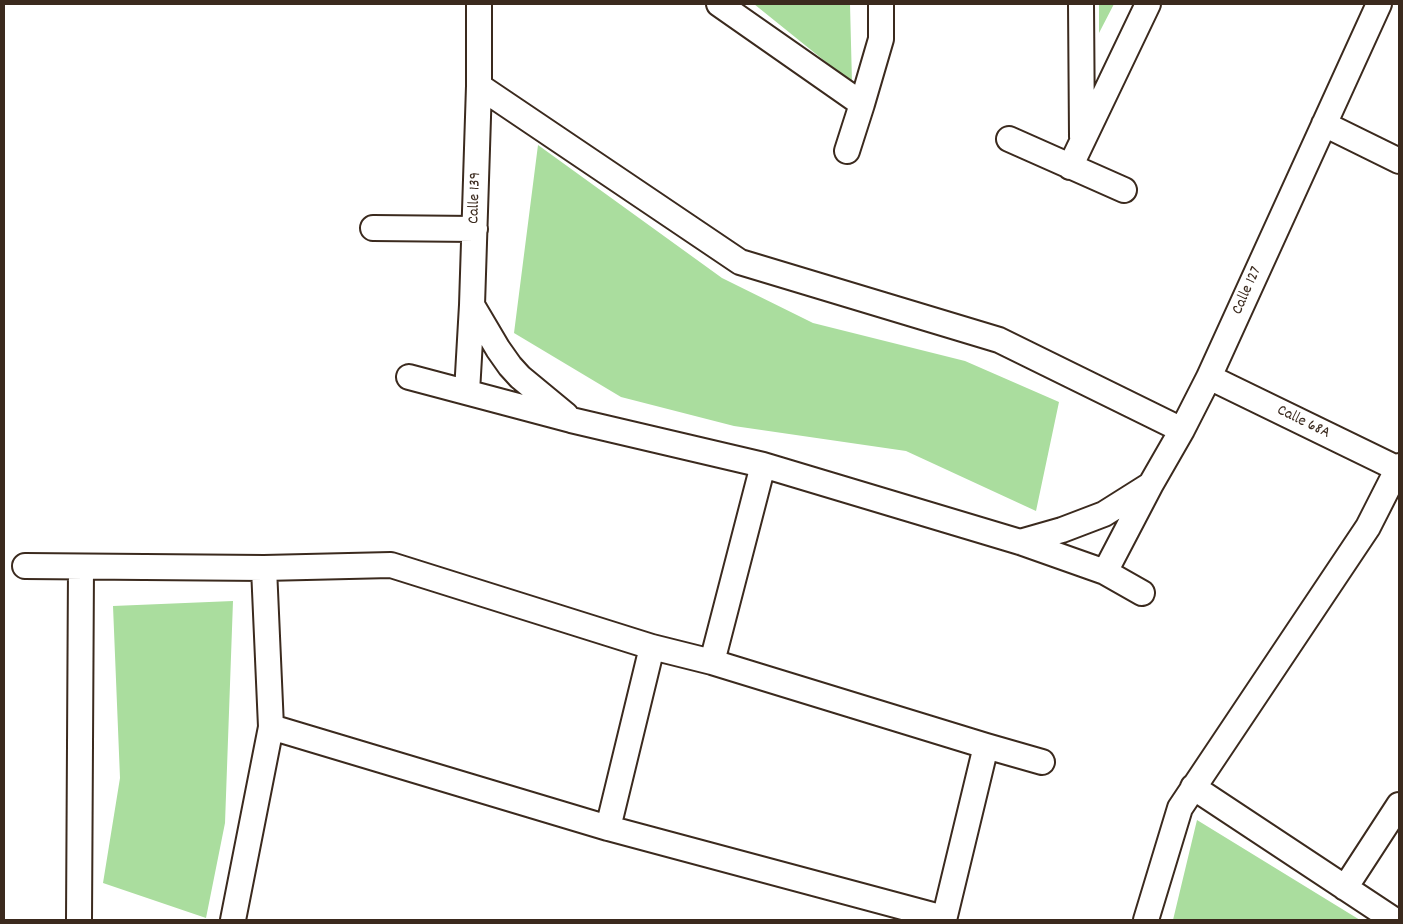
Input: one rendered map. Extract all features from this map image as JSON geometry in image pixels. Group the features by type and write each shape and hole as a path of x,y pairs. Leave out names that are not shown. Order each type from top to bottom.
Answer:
{"street":[{"name":"Calle 139","path":"467,392 475,229 479,4"},
{"path":"719,4 862,104"},
{"path":"847,151 881,39 881,4"},
{"path":"1081,4 1082,143"},
{"path":"1070,167 1148,4"},
{"name":"Calle 127","path":"1104,572 1209,377 1379,4"},
{"path":"479,86 740,262 999,340 1182,430"},
{"path":"1324,124 1399,161"},
{"path":"1009,139 1124,190"},
{"path":"373,228 475,229"},
{"path":"472,305 510,366 520,377 571,420"},
{"name":"Calle 68A","path":"1209,377 1398,468"},
{"path":"409,378 571,420 763,465 1020,542 1104,572 1142,593"},
{"path":"712,662 763,465"},
{"path":"1146,920 1180,808 1368,527 1398,468"},
{"path":"1020,542 1062,530 1104,514 1151,484"},
{"path":"25,566 81,568 391,566 652,647 712,662 1042,762"},
{"path":"81,568 85,919"},
{"path":"234,920 271,727 264,568"},
{"path":"608,828 652,647"},
{"path":"271,727 608,828 944,919 986,746"},
{"path":"1193,787 1394,920"},
{"path":"1345,888 1399,805"}],"green space":[{"path":"754,4 850,4 852,83"},
{"path":"1099,4 1114,4 1099,33"},
{"path":"538,145 722,278 813,323 965,361 1059,402 1036,511 906,451 734,426 621,397 514,333"},
{"path":"233,601 225,823 206,918 103,883 120,778 113,606"},
{"path":"1197,820 1360,920 1173,920"}]}
